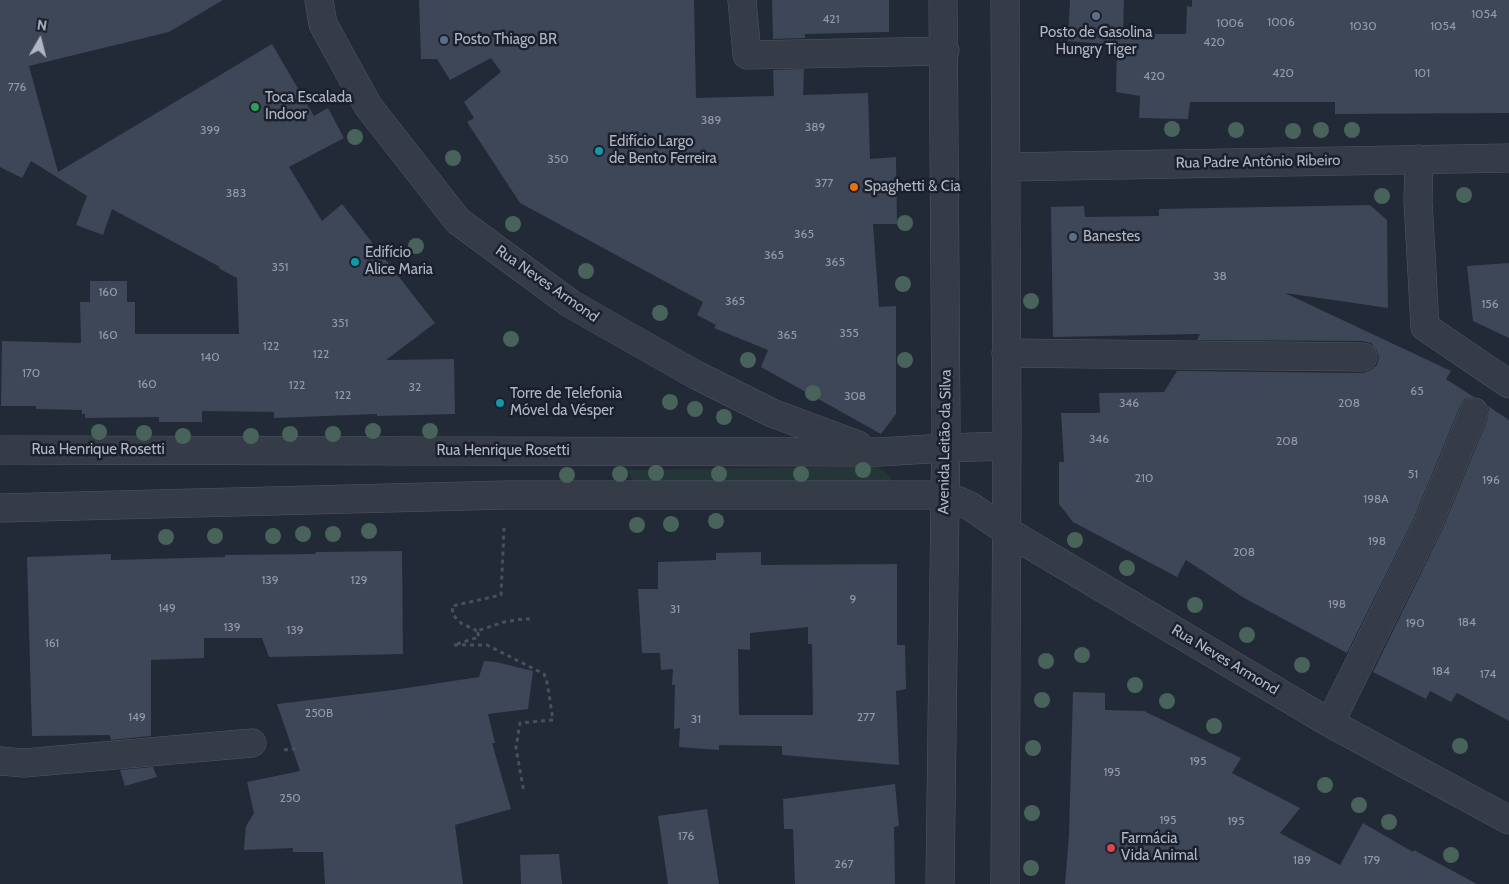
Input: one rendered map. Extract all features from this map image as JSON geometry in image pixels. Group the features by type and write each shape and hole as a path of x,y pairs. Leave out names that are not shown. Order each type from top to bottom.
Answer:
{"street":[{"name":"Rua Neves Armond","path":"319,0 324,24 368,106 458,221 571,304 696,375 772,413 879,452"},
{"path":"742,0 747,55 945,51"},
{"name":"Avenida Leitão da Silva","path":"940,884 946,448 944,0"},
{"path":"1005,0 1005,884"},
{"name":"Rua Padre Antônio Ribeiro","path":"1006,167 1509,158"},
{"path":"1420,159 1418,200 1425,327 1509,384"},
{"path":"1006,353 1363,357"},
{"path":"1330,723 1428,524 1474,412"},
{"name":"Rua Henrique Rosetti","path":"0,450 879,452 1006,446"},
{"path":"0,508 506,495 945,495"},
{"name":"Rua Neves Armond","path":"945,495 970,506 1005,530 1330,723 1509,820"},
{"path":"0,761 24,763 252,743"}],"path":[{"path":"506,495 501,595 452,606 452,615 460,623 477,631 504,622 523,619 531,620"},
{"path":"477,631 479,637 454,645 487,645 544,674 547,682 554,720 520,723 516,748 524,793"}],"shaded area":[{"path":"876,466 888,474 892,480 886,489 637,490 627,470"}],"building":[{"path":"0,0 223,0 169,32 29,66 58,172 272,44 314,116 328,108 344,138 289,167 322,221 342,204 435,323 386,360 454,359 455,414 377,416 377,414 274,418 274,412 202,411 202,422 159,422 159,417 85,418 82,410 36,409 36,406 1,406 2,341 81,343 80,302 90,302 90,281 127,281 127,302 135,302 135,334 239,334 237,278 112,209 103,235 76,225 87,196 31,161 22,178 0,167"},
{"path":"419,0 694,0 696,98 774,96 773,70 804,69 803,95 868,93 870,159 896,157 897,224 873,224 879,307 896,306 896,414 881,434 761,367 768,350 714,328 716,325 697,315 703,302 520,203 467,122 474,118 464,102 501,72 491,58 450,80 437,59 421,59"},
{"path":"772,0 889,0 889,32 805,34 805,38 773,39"},
{"path":"1070,0 1124,0 1123,34 1186,34 1187,6 1192,7 1192,0 1509,0 1509,113 1335,114 1335,102 1190,102 1188,119 1139,118 1140,96 1116,92 1117,45 1068,41"},
{"path":"1370,205 1387,220 1388,308 1285,293 1451,371 1446,379 1474,397 1465,399 1460,406 1414,518 1347,653 1244,598 1186,560 1177,577 1073,522 1059,504 1059,462 1064,462 1061,413 1100,413 1099,393 1164,392 1177,371 1363,373 1377,365 1379,357 1376,349 1371,343 1363,341 1197,340 1200,334 1053,337 1051,207 1084,206 1085,217 1159,216 1159,209"},
{"path":"1509,263 1509,338 1473,321 1467,266"},
{"path":"1488,406 1509,420 1509,721 1457,693 1451,702 1430,691 1426,699 1373,672 1442,530 1488,418"},
{"path":"402,551 403,654 269,657 262,638 204,638 204,658 151,660 151,736 111,740 110,735 32,736 27,557 111,554 111,560 225,557 225,555 315,554 316,552"},
{"path":"761,552 761,565 897,564 897,645 905,645 906,689 896,691 899,765 782,755 782,746 719,745 719,750 679,747 680,728 674,729 675,685 672,685 673,669 661,670 660,653 642,653 638,589 658,589 658,562 716,560 716,553","holes":["808,627 808,644 812,644 813,715 739,715 738,649 750,650 750,633"]},
{"path":"484,661 533,671 528,709 488,714 495,743 492,743 511,809 455,825 463,884 325,884 323,852 293,852 293,848 244,850 246,826 254,813 247,782 300,771 277,704 479,677"},
{"path":"1073,692 1105,693 1105,710 1144,711 1241,758 1232,773 1300,808 1280,833 1340,865 1363,823 1413,852 1414,850 1477,884 1065,884 1069,835"},
{"path":"153,767 157,777 125,786 120,770"},
{"path":"895,784 899,826 894,827 895,884 795,884 793,829 784,829 783,799"},
{"path":"707,809 719,884 668,884 658,816"},
{"path":"559,854 562,884 521,884 520,855"}],"place":[{"name":"Posto de Gasolina Hungry Tiger","path":"1096,16"},
{"name":"Posto Thiago BR","path":"444,40"},
{"name":"Toca Escalada Indoor","path":"255,107"},
{"name":"Edifício Largo de Bento Ferreira","path":"599,151"},
{"name":"Spaghetti & Cia","path":"854,187"},
{"name":"Banestes","path":"1073,237"},
{"name":"Edifício Alice Maria","path":"355,262"},
{"name":"Torre de Telefonia Móvel da Vésper","path":"500,403"},
{"name":"Farmácia Vida Animal","path":"1111,848"}]}
